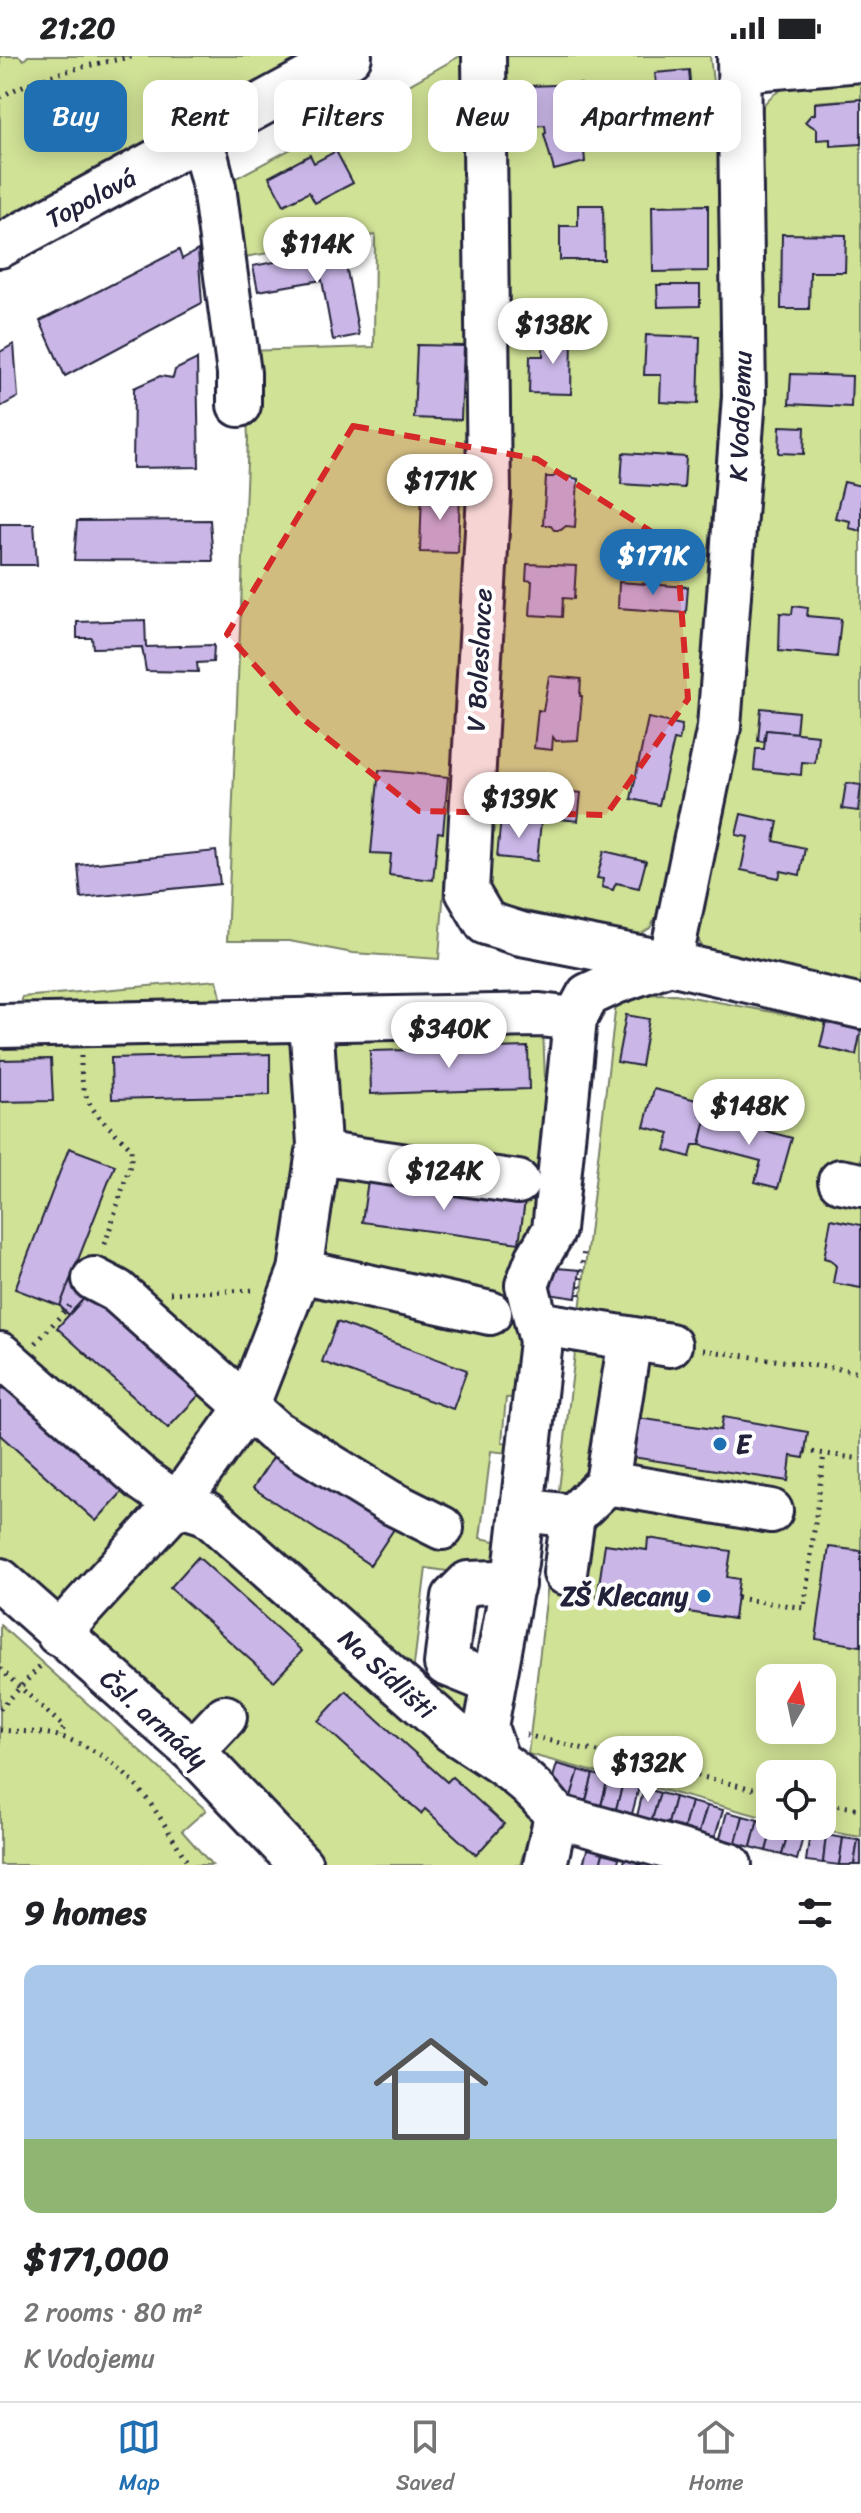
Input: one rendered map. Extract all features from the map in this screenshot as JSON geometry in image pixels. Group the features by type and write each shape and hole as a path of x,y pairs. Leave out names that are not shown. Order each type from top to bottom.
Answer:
{"street":[{"name":"Topolová","path":"258,107 350,56"},
{"name":"V Boleslavce","path":"484,56 489,494 467,891 486,923 521,934 670,963 861,1007"},
{"path":"740,63 861,60"},
{"name":"K Vodojemu","path":"670,963 719,727 744,397 740,63"},
{"name":"Topolová","path":"0,246 176,152"},
{"path":"203,152 214,187 238,371 239,405"},
{"path":"491,1743 493,1683 513,1585 541,1341 527,1285 537,1259 554,1230 575,1019 588,995 670,963"},
{"path":"0,1026 540,1015 575,1019"},
{"path":"55,1643 177,1504 247,1407 297,1280 318,1153 311,1019"},
{"path":"318,1153 518,1182"},
{"path":"297,1280 490,1313"},
{"path":"106,1285 274,1431 388,1501 442,1528"},
{"path":"537,1323 670,1345"},
{"path":"565,1573 573,1516 607,1483 630,1339"},
{"name":"Na Sídlišti","path":"0,1354 143,1480 177,1504 206,1513 452,1731 491,1743 540,1794 556,1816"},
{"path":"607,1483 771,1511"},
{"path":"522,1510 573,1516"},
{"name":"Čsl. armády","path":"0,1580 55,1643 193,1751 301,1865"},
{"path":"493,1683 446,1664 454,1597 468,1583 513,1585"},
{"path":"193,1751 225,1717"},
{"path":"545,1865 556,1816 730,1865"}],"path":[{"path":"0,97 24,83 83,66 136,56"},
{"path":"81,1049 80,1080 87,1103 131,1148 131,1162 118,1201"},
{"path":"106,1285 171,1294 297,1280"},
{"path":"670,1345 861,1372"},
{"path":"805,1451 861,1459"},
{"path":"737,1598 804,1608 824,1454"},
{"path":"0,1709 55,1643"},
{"path":"0,1669 64,1727 60,1736"},
{"path":"0,1730 60,1736 112,1762 150,1799 189,1865"},
{"path":"491,1743 756,1790"},
{"path":"836,1805 861,1809"}],"highlighted area":[{"path":"353,426 537,459 677,548 688,699 606,815 419,811 302,718 227,634"}],"green space":[{"path":"0,56 19,56 24,60 28,56 325,56 258,91 258,80 143,80 143,150 0,224"},
{"path":"460,56 468,56 468,80 428,80 428,152 469,152 474,448 439,959 353,953 289,941 227,941 248,439 244,351 374,347 375,235 233,259 223,185 285,152 412,152 412,83"},
{"path":"502,56 710,56 713,80 553,80 553,152 720,152 724,321 701,715 656,917 650,928 639,935 490,901 480,868 504,626 508,320 504,152 537,152 537,80 503,80"},
{"path":"861,79 861,99 816,102 817,113 806,122 831,139 861,143 861,987 711,953 702,947 697,937 720,801 759,116 769,99 791,86 805,82"},
{"path":"217,980 223,1006 542,1002 547,1133 524,1332 523,1397 506,1398 502,1442 520,1445 517,1454 491,1451 480,1538 505,1543 508,1565 480,1576 426,1568 412,1681 471,1690 467,1735 524,1798 533,1820 520,1865 326,1865 285,1815 245,1776 0,1559 0,1047 23,1047 22,997"},
{"name":"ZŠ Klecany","path":"675,994 826,1022 820,1047 855,1055 861,1034 861,1837 836,1833 836,1760 756,1760 756,1815 528,1754 617,995"},
{"path":"0,1625 206,1810 182,1831 212,1865 0,1865"}],"building":[{"path":"689,70 690,80 656,80 655,73"},
{"path":"553,85 553,152 584,152 585,162 554,170 544,134 545,125 537,126 537,86"},
{"path":"861,99 861,144 830,146 830,139 817,140 817,129 805,122 815,114 815,103"},
{"path":"337,152 353,183 315,203 309,192 284,205 269,177 310,155 314,163"},
{"path":"578,205 603,205 604,260 560,260 560,226 578,226"},
{"path":"708,205 708,271 653,272 652,206"},
{"path":"782,234 846,235 845,272 810,272 809,309 781,309"},
{"path":"343,249 359,335 333,340 322,280 258,291 253,266"},
{"path":"179,250 182,259 198,250 202,303 65,376 40,321"},
{"path":"657,285 700,285 700,306 658,307"},
{"path":"543,333 572,333 571,394 529,393 530,356 543,356"},
{"path":"646,335 700,337 698,404 660,402 661,375 644,375"},
{"path":"14,344 18,397 0,407 0,352"},
{"path":"417,345 464,346 461,420 414,418"},
{"path":"197,359 199,467 133,468 134,388 160,376 173,378 175,370"},
{"path":"791,374 852,376 851,407 789,404"},
{"path":"780,426 805,427 804,454 779,453"},
{"path":"623,453 686,457 684,488 621,484"},
{"path":"558,474 578,479 575,527 554,530 550,525 543,525 546,477"},
{"path":"844,482 861,486 861,531 849,528 850,521 835,518"},
{"path":"422,491 460,491 458,553 420,552"},
{"path":"210,520 213,561 74,560 77,521"},
{"path":"0,524 34,524 37,565 0,565"},
{"path":"527,564 576,566 574,599 563,598 562,617 530,615 532,581 526,580"},
{"path":"619,582 688,587 686,613 618,608"},
{"path":"793,606 808,608 807,616 841,619 837,657 779,651 780,613 792,614"},
{"path":"145,620 146,647 214,645 213,662 197,663 198,672 146,671 142,647 93,648 92,638 77,638 77,622"},
{"path":"549,676 581,679 582,696 578,740 556,741 553,737 552,750 534,748 538,710 543,711"},
{"path":"761,708 798,712 796,733 766,730 764,742 758,741"},
{"path":"648,718 682,725 679,741 674,740 659,805 631,799"},
{"path":"766,730 818,735 815,763 802,762 801,775 754,770 756,749 764,749"},
{"path":"379,770 448,777 443,833 438,832 433,880 389,875 391,854 371,853"},
{"path":"846,783 861,785 858,811 842,809"},
{"path":"554,790 581,793 578,821 551,818"},
{"path":"741,814 778,822 774,841 805,848 800,875 781,871 779,878 741,870 748,837 736,835"},
{"path":"501,818 541,822 537,861 497,857"},
{"path":"216,851 220,884 81,898 78,865"},
{"path":"604,851 646,861 639,888 616,883 613,890 602,887 603,879 597,878"},
{"path":"626,1015 649,1019 641,1066 617,1062"},
{"path":"826,1022 861,1030 856,1055 820,1047"},
{"path":"528,1047 529,1089 371,1094 370,1051"},
{"path":"270,1054 270,1095 112,1099 111,1058"},
{"path":"51,1059 53,1101 0,1102 0,1060"},
{"path":"654,1089 704,1102 701,1115 707,1116 700,1145 693,1145 690,1157 665,1150 670,1133 644,1127"},
{"path":"707,1115 792,1138 778,1188 755,1182 761,1161 700,1145"},
{"path":"69,1148 115,1165 60,1306 15,1289"},
{"path":"368,1180 525,1201 519,1243 362,1222"},
{"path":"831,1219 861,1225 861,1288 833,1283 836,1266 824,1258"},
{"path":"545,1267 580,1270 576,1298 541,1293"},
{"path":"70,1280 87,1295 69,1315 60,1306"},
{"path":"90,1292 201,1393 168,1428 57,1328"},
{"path":"337,1322 467,1370 453,1409 322,1362"},
{"path":"6,1384 124,1490 96,1521 0,1435 0,1391"},
{"name":"E","path":"723,1417 808,1432 804,1458 791,1456 788,1481 632,1457 636,1438 629,1437 638,1418 721,1430"},
{"path":"276,1453 394,1529 370,1565 253,1488"},
{"path":"648,1538 731,1551 727,1577 739,1579 734,1619 597,1598 605,1544 647,1550"},
{"path":"829,1547 861,1551 861,1646 816,1639"},
{"path":"198,1557 302,1651 274,1681 170,1588"},
{"path":"346,1691 447,1782 452,1777 504,1824 476,1855 425,1809 421,1814 318,1721"},
{"path":"557,1764 579,1770 571,1797 549,1791"},
{"path":"579,1770 593,1774 586,1801 571,1797"},
{"path":"593,1774 608,1778 601,1806 586,1801"},
{"path":"608,1778 623,1783 616,1809 601,1806"},
{"path":"623,1783 639,1787 632,1814 616,1809"},
{"path":"644,1788 660,1793 652,1820 637,1816"},
{"path":"660,1793 675,1797 668,1824 652,1820"},
{"path":"675,1797 691,1802 684,1828 668,1824"},
{"path":"691,1802 707,1806 699,1833 684,1828"},
{"path":"707,1806 723,1810 715,1837 699,1833"},
{"path":"727,1812 743,1816 736,1843 720,1838"},
{"path":"743,1816 756,1819 751,1847 736,1843"},
{"path":"756,1828 756,1840 769,1840 766,1851 751,1847"},
{"path":"843,1838 839,1865 823,1863 825,1840"},
{"path":"843,1838 858,1840 854,1865 839,1865"},
{"path":"769,1840 786,1840 782,1855 766,1851"},
{"path":"786,1840 802,1840 797,1860 782,1855"},
{"path":"809,1840 825,1840 823,1863 806,1861"},
{"path":"858,1840 861,1841 861,1865 854,1865"},
{"path":"588,1846 604,1850 600,1865 583,1865"},
{"path":"604,1850 620,1855 617,1865 600,1865"},
{"path":"626,1857 641,1861 640,1865 623,1865"}],"place":[{"name":"E","path":"720,1444"},
{"name":"ZŠ Klecany","path":"704,1596"}]}
